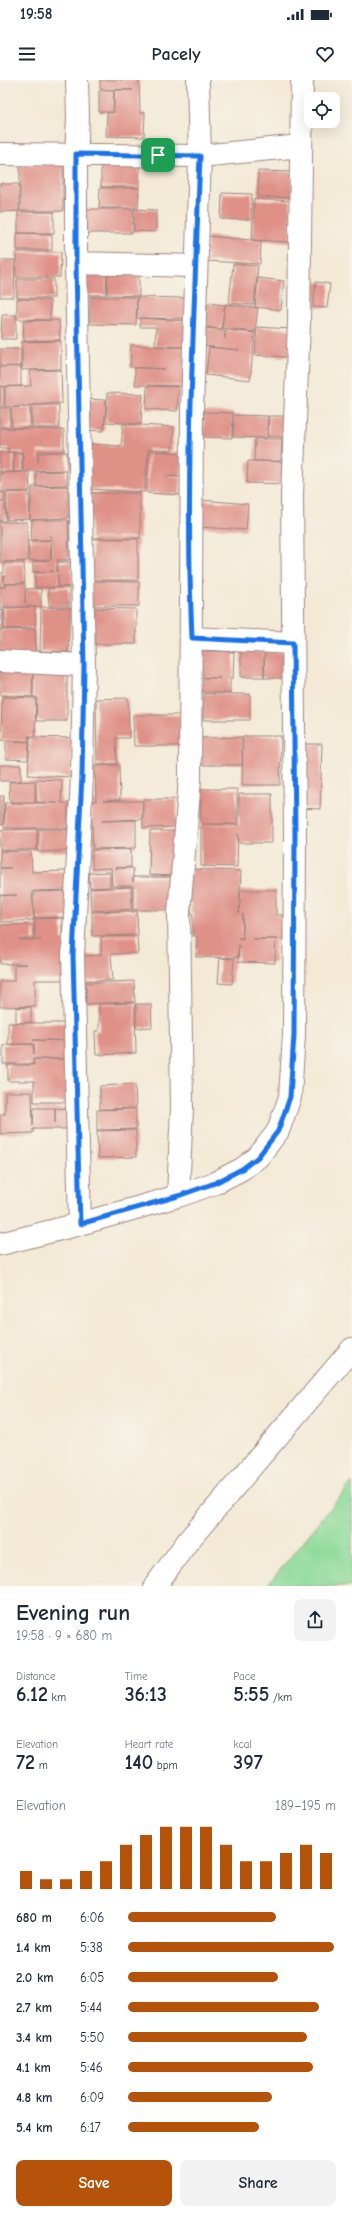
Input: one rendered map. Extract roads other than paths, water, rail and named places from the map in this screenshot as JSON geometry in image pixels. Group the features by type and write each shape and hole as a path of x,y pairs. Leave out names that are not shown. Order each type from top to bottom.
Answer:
{"street":[{"path":"77,80 78,118 76,154 76,263 84,665 82,776 73,955 80,1224"},
{"path":"178,1196 182,1107 179,913 190,779 192,638 190,587 196,266 200,156 198,80"},
{"path":"0,1244 80,1224 178,1196 215,1183 242,1169 258,1157 278,1131 290,1097 294,1035 295,836 292,495 299,322 302,80"},
{"path":"0,154 200,156 301,146"},
{"path":"76,263 196,266"},
{"path":"192,638 293,643"},
{"path":"0,661 84,665"},
{"path":"155,1586 188,1541 352,1349"}]}
